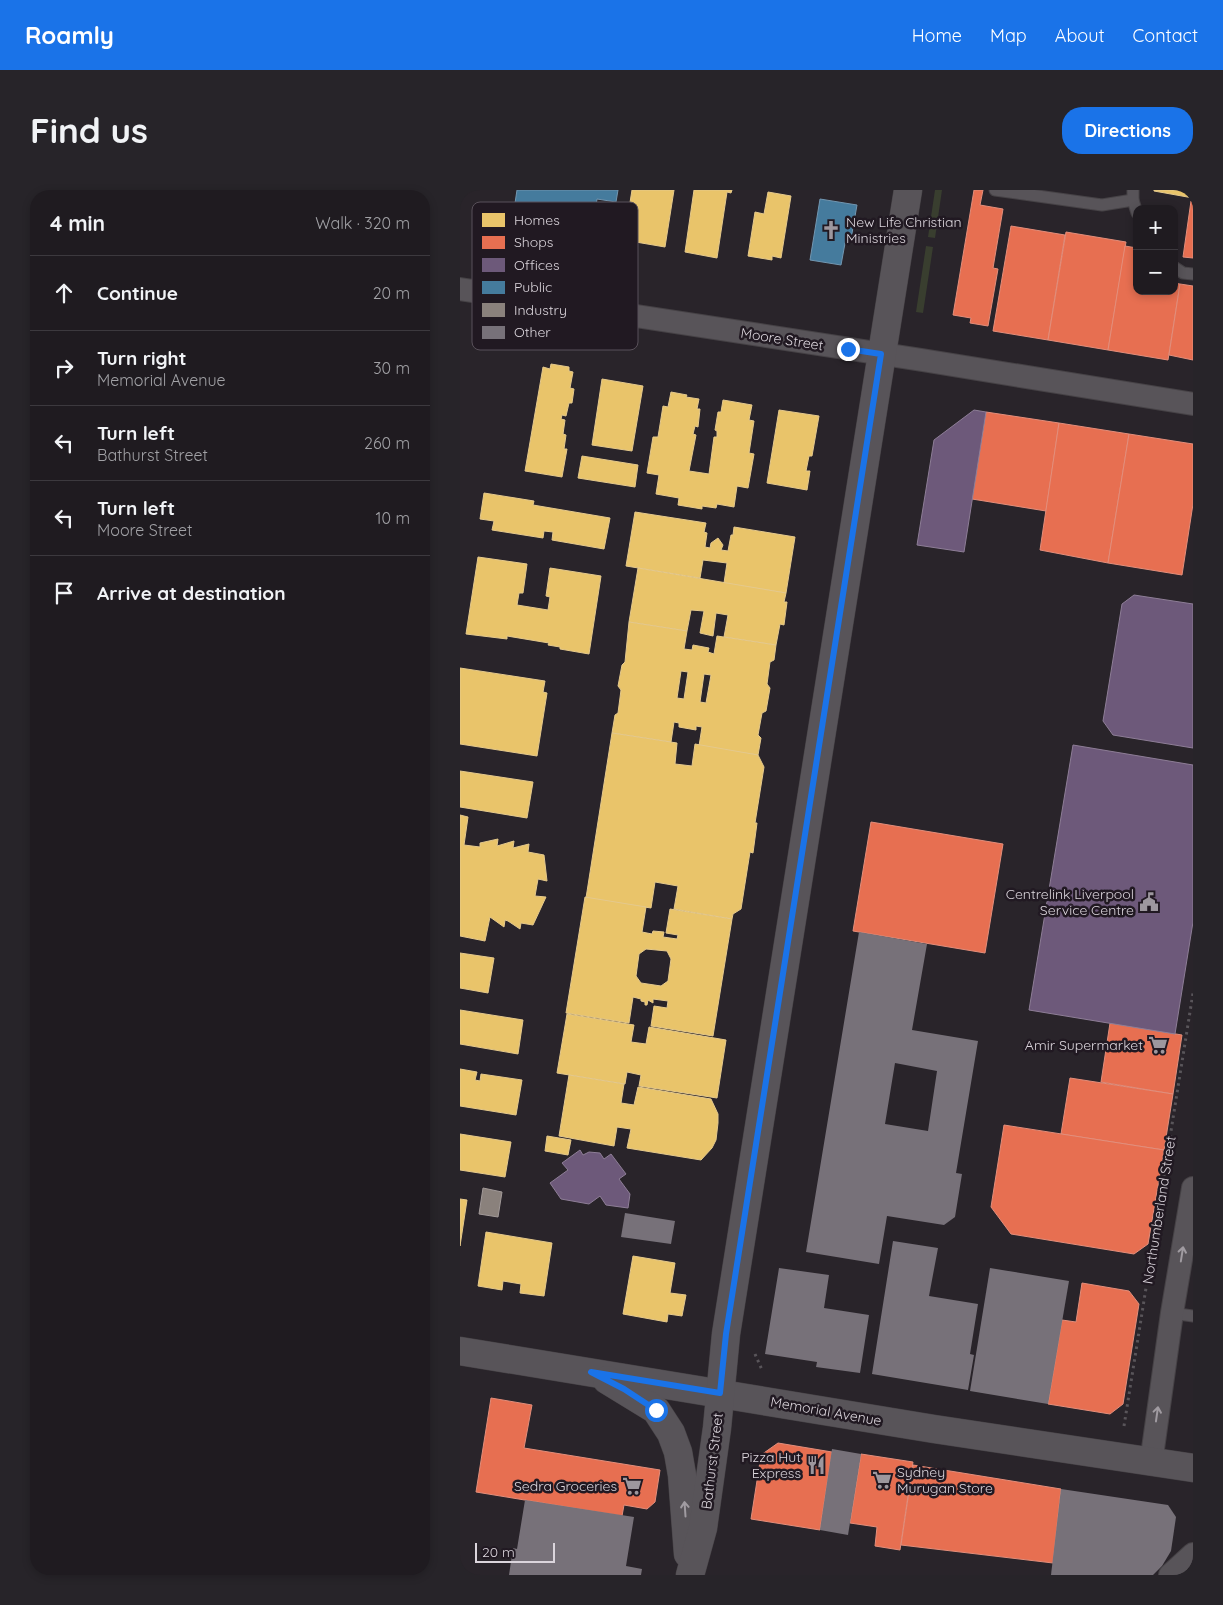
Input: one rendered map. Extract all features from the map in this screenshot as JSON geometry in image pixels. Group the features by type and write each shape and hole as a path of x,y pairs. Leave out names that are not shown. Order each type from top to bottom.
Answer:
{"street":[{"name":"Bathurst Street","path":"690,1575 703,1528 717,1428 727,1324 788,952 908,190"},
{"name":"Moore Street","path":"638,316 1193,404"},
{"path":"1151,1463 1183,1314 1193,1188"},
{"name":"Memorial Avenue","path":"460,1351 934,1430 1193,1468"},
{"path":"591,1372 624,1389 656,1410 671,1433 678,1452 682,1475 690,1575"},
{"path":"1170,1575 1193,1554"}],"lane":[{"path":"995,190 1102,205 1133,195"},
{"path":"1178,270 1183,273 1193,274"}],"path":[{"name":"Northumberland Street","path":"1124,1426 1193,993"},
{"path":"754,1354 762,1370"}],"green space":[{"path":"935,190 942,190 935,238 928,237"},
{"path":"926,246 933,247 923,313 916,312"}],"building: Homes":[{"path":"632,190 674,190 665,247 638,242 638,202 630,202"},
{"path":"694,190 732,190 731,193 727,192 717,258 685,252"},
{"path":"1193,190 1193,198 1154,191"},
{"path":"768,192 791,196 781,258 772,256 772,260 748,256 755,212 764,214"},
{"path":"551,364 569,367 569,371 573,372 570,388 574,389 572,403 569,403 566,416 562,415 561,419 565,420 563,434 566,435 564,449 567,449 562,477 525,471 543,367 550,369"},
{"path":"602,379 643,386 632,451 592,445"},
{"path":"671,392 699,399 697,409 700,409 698,427 695,426 693,434 696,435 689,471 709,474 714,437 717,437 717,431 715,430 718,412 721,412 723,400 752,405 749,420 754,421 749,453 754,454 748,488 737,486 734,507 717,504 716,508 702,506 702,509 678,505 679,498 656,494 659,475 647,473 653,437 658,437 663,406 668,407"},
{"path":"779,410 819,416 812,456 809,456 806,471 810,471 807,490 767,483"},
{"path":"582,456 638,465 635,487 578,478"},
{"path":"484,493 534,501 533,505 610,518 604,549 552,540 553,532 544,531 543,538 492,530 494,521 480,519"},
{"path":"635,512 706,523 704,532 707,533 705,547 710,548 711,543 718,538 723,545 721,550 728,551 734,527 795,537 786,593 724,583 727,563 703,560 700,578 626,566"},
{"path":"478,557 527,564 523,593 519,593 517,605 548,610 550,597 546,596 550,568 601,576 589,654 560,649 560,647 548,645 549,643 507,636 507,639 466,634"},
{"path":"638,568 786,593 784,602 787,602 784,625 780,624 776,645 724,637 728,615 716,613 713,636 700,633 704,611 691,610 687,631 629,622"},
{"path":"629,622 687,631 684,649 692,650 693,645 709,648 708,652 714,654 717,636 776,645 774,660 770,662 767,684 770,688 766,711 762,713 758,735 761,738 758,755 699,746 702,727 696,726 696,730 679,727 679,723 674,722 671,742 612,733 615,715 618,713 621,690 618,686 622,665 625,662","holes":["681,671 688,672 684,699 677,698","704,674 711,675 706,703 700,702"]},
{"path":"460,668 545,681 543,692 547,693 537,756 460,744"},
{"path":"612,733 677,743 675,764 692,766 695,744 758,755 764,767 755,823 757,823 753,853 750,852 741,909 733,914 732,919 674,909 678,886 655,882 651,908 586,898"},
{"path":"460,771 533,782 527,818 460,807"},
{"path":"460,815 468,817 464,845 480,847 480,843 498,839 497,846 514,841 513,848 529,844 528,852 544,855 547,881 538,879 535,896 546,897 533,925 521,923 520,929 505,920 504,927 490,917 485,941 460,936"},
{"path":"585,897 646,907 642,932 652,934 653,931 664,932 663,937 677,939 678,935 666,933 670,909 732,919 713,1036 651,1026 654,1006 667,1008 668,1001 653,999 653,1003 648,1000 647,1005 645,1005 645,1002 641,1001 641,999 633,997 629,1023 566,1013","holes":["646,949 667,951 671,959 668,981 661,986 641,983 636,976 639,954"]},
{"path":"460,953 494,958 488,993 460,988"},
{"path":"460,1010 523,1020 518,1054 460,1044"},
{"path":"567,1014 634,1025 631,1042 646,1044 649,1027 726,1040 717,1098 639,1086 641,1075 627,1072 625,1084 557,1073"},
{"path":"460,1069 477,1072 475,1080 480,1081 481,1074 522,1080 516,1115 460,1106"},
{"path":"569,1075 624,1084 621,1103 634,1105 638,1087 711,1099 718,1114 716,1140 712,1148 701,1160 627,1148 631,1129 617,1127 614,1146 559,1136"},
{"path":"460,1134 511,1142 505,1177 460,1170"},
{"path":"547,1136 571,1140 568,1155 545,1151"},
{"path":"460,1199 467,1200 460,1246"},
{"path":"486,1232 552,1243 544,1296 520,1293 521,1284 503,1281 502,1290 478,1286"},
{"path":"633,1256 675,1263 670,1293 686,1295 682,1316 668,1314 667,1322 623,1314"}],"building: Shops":[{"path":"974,190 983,190 980,205 1003,209 993,268 998,269 988,326 970,323 971,318 953,315"},
{"path":"1191,201 1193,201 1193,258 1183,257"},
{"path":"1011,226 1065,235 1048,340 993,331"},
{"path":"1066,232 1126,242 1108,350 1048,340"},
{"path":"1125,246 1133,247 1133,295 1178,295 1178,284 1180,284 1168,360 1108,350"},
{"path":"1180,284 1193,286 1193,360 1169,355"},
{"path":"986,412 1059,423 1046,511 972,499"},
{"path":"1059,423 1129,434 1108,563 1040,550"},
{"path":"1129,434 1193,444 1193,504 1182,575 1108,563"},
{"path":"871,822 1003,844 985,953 853,931"},
{"path":"1110,1023 1182,1035 1173,1094 1101,1082"},
{"path":"1070,1078 1173,1094 1164,1150 1061,1134"},
{"path":"1004,1125 1164,1150 1148,1244 1134,1254 1011,1234 991,1207"},
{"path":"1082,1283 1129,1291 1139,1304 1123,1404 1110,1414 1048,1404 1062,1320 1076,1322"},
{"path":"491,1398 532,1405 524,1448 660,1470 655,1502 647,1509 624,1505 622,1516 476,1492"},
{"path":"778,1443 832,1452 820,1530 751,1519 761,1455"},
{"path":"861,1454 913,1462 900,1550 875,1546 877,1527 850,1523"},
{"path":"913,1465 1061,1489 1053,1563 901,1545"}],"building: Offices":[{"path":"974,410 986,412 964,552 917,545 934,440"},
{"path":"1134,595 1193,604 1193,748 1113,735 1103,721 1122,604"},
{"path":"1073,745 1193,765 1193,922 1175,1034 1029,1010"},
{"path":"580,1150 583,1155 589,1152 600,1153 604,1159 611,1154 626,1174 619,1179 630,1194 628,1208 606,1205 600,1196 589,1204 561,1199 550,1183 568,1170 562,1163"}],"building: Public":[{"path":"517,190 618,190 616,202 597,199 597,202 515,202"},
{"path":"820,199 857,205 851,239 846,238 841,265 810,260"}],"building: Industry":[{"path":"483,1188 502,1192 498,1217 479,1214"}],"building: Other":[{"path":"859,932 927,944 912,1030 978,1041 956,1173 962,1174 955,1217 944,1225 887,1216 879,1264 806,1252","holes":["895,1063 937,1071 928,1131 885,1124"]},
{"path":"625,1213 675,1221 671,1244 621,1237"},
{"path":"893,1241 938,1248 929,1296 978,1304 970,1354 974,1355 968,1390 872,1374"},
{"path":"779,1268 829,1275 824,1308 869,1315 860,1373 816,1367 817,1362 765,1354"},
{"path":"990,1268 1069,1281 1048,1404 970,1391"},
{"path":"832,1449 861,1454 848,1535 820,1530"},
{"path":"1061,1489 1168,1505 1176,1517 1171,1551 1162,1566 1153,1575 1051,1575"},
{"path":"525,1500 634,1517 626,1566 642,1569 641,1575 509,1575 513,1548 517,1549"}],"place":[{"name":"New Life Christian Ministries","path":"831,230"},
{"name":"Centrelink Liverpool Service Centre","path":"1149,902"},
{"name":"Amir Supermarket","path":"1158,1045"},
{"name":"Pizza Hut Express","path":"816,1465"},
{"name":"Sydney Murugan Store","path":"882,1480"},
{"name":"Sedra Groceries","path":"632,1486"}],"route":[{"path":"656,1410 624,1389 591,1372 720,1393 724,1346 881,354 848,349"}]}
